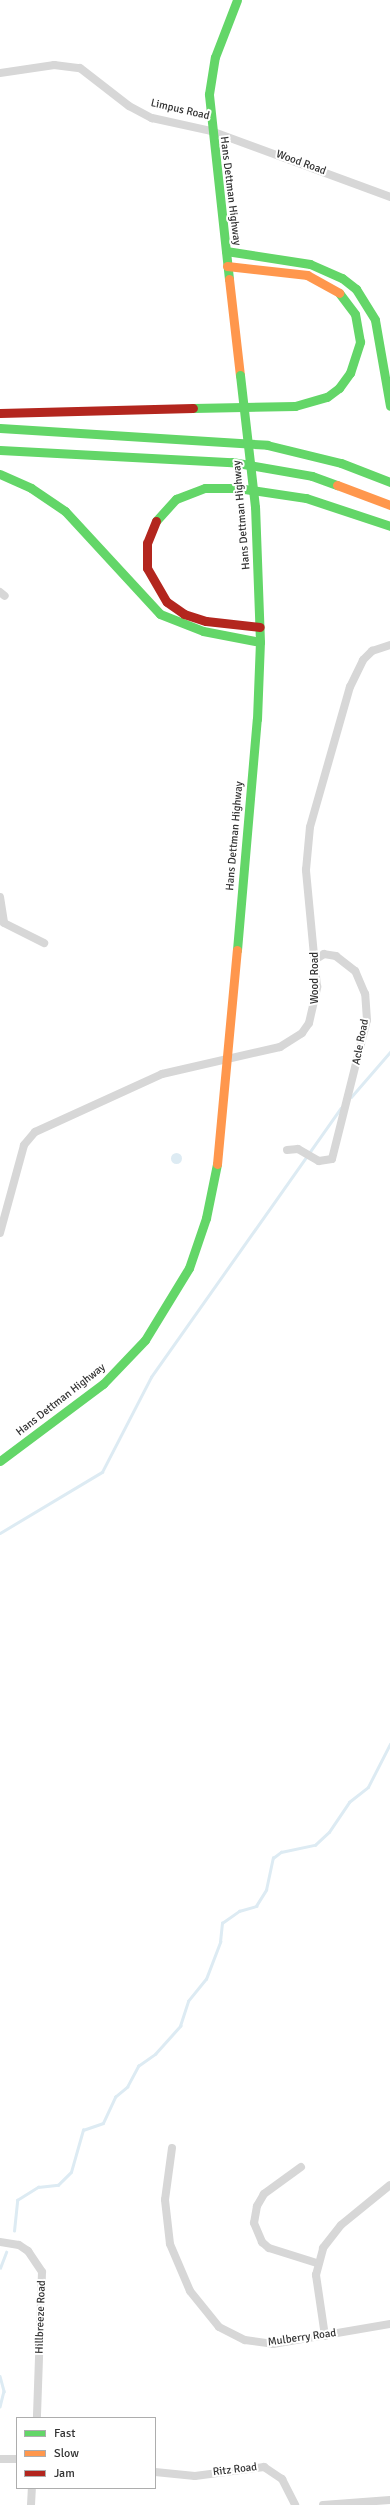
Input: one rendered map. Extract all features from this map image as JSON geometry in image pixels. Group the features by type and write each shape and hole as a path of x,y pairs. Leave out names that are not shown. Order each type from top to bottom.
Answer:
{"main road":[{"name":"Limpus Road","path":"211,131 211,72 237,0"},
{"name":"Hans Dettman Highway","path":"0,1462 112,1376 168,1308 197,1247 211,1197 228,1058 260,627 255,507 211,131"},
{"path":"226,251 310,264 328,271 356,289 375,320 390,406"},
{"path":"0,412 295,406 327,397 339,388 350,373 360,342 355,314 345,299 333,287 307,275 227,266"},
{"path":"0,428 268,445 341,463 390,482"},
{"path":"0,450 232,462 312,476 390,505"},
{"path":"0,474 36,491 65,511 160,614 203,631 260,642"},
{"path":"260,627 206,621 184,614 167,602 156,586 147,568 148,538 158,516 176,499 205,488 238,488 306,498 390,526"}],"street":[{"name":"Limpus Road","path":"0,73 54,65 80,68 142,113 211,131"},
{"name":"Wood Road","path":"211,131 390,197"},
{"name":"Wood Road","path":"0,1233 24,1145 35,1132 162,1074 280,1047 302,1033 317,999 316,958 306,870 306,854 312,816 350,687 363,660 372,651 390,645"},
{"path":"0,897 2,923 44,943"},
{"name":"Acle Road","path":"287,1150 298,1149 319,1161 332,1158 343,1106 362,1048 367,1002 350,965 329,954 316,958"},
{"name":"Mulberry Road","path":"172,2148 165,2200 170,2244 190,2291 205,2313 232,2334 258,2344 325,2336 390,2324"},
{"path":"301,2167 264,2194 257,2206 254,2223 262,2242 270,2248 317,2263"},
{"path":"325,2336 316,2286 317,2263 331,2236 390,2185"},
{"name":"Hillbreeze Road","path":"0,2242 19,2245 28,2251 42,2272 37,2417"},
{"path":"0,2458 16,2458"},
{"name":"Ritz Road","path":"156,2472 195,2476 264,2467 282,2479 295,2505"},
{"path":"31,2505 32,2489"},
{"path":"323,2505 390,2500"}],"shaded area":[{"path":"176,1152 180,1154 182,1158 180,1162 176,1164 172,1162 170,1158 172,1154"}],"waterway":[{"path":"351,1097 390,1052"},
{"path":"0,1533 102,1472 151,1377 341,1108"},
{"path":"14,2231 17,2200 38,2187 58,2185 71,2172 83,2130 103,2123 115,2097 127,2087 138,2066 155,2054 180,2026 188,2001 206,1979 220,1942 222,1923 239,1911 256,1906 266,1890 273,1858 281,1852 315,1845 329,1832 349,1802 368,1787 390,1744"},
{"path":"0,2268 6,2252"},
{"path":"0,2376 4,2391 0,2407"}],"traffic: fast":[{"path":"229,279 209,94 215,57 237,0"},
{"path":"226,251 310,264 342,278 356,289 375,320 390,406"},
{"path":"193,408 295,406 327,397 339,388 350,373 360,342 355,314 339,293"},
{"path":"240,375 255,507"},
{"path":"0,428 267,445 341,463 390,482"},
{"path":"0,450 232,462 312,476 337,485"},
{"path":"0,474 31,488 65,511 160,614 203,631 260,642"},
{"path":"156,521 176,499 205,488 238,488 306,498 390,526"},
{"path":"237,950 257,719 260,642 255,507"},
{"path":"0,1461 103,1384 145,1340 189,1268 206,1218 217,1164"}],"traffic: slow":[{"path":"227,266 307,275 339,293"},
{"path":"229,279 240,375"},
{"path":"337,485 390,505"},
{"path":"217,1164 237,950"}],"traffic: jam":[{"path":"0,413 193,408"},
{"path":"156,521 147,543 147,568 167,602 184,614 206,621 260,627"}]}
